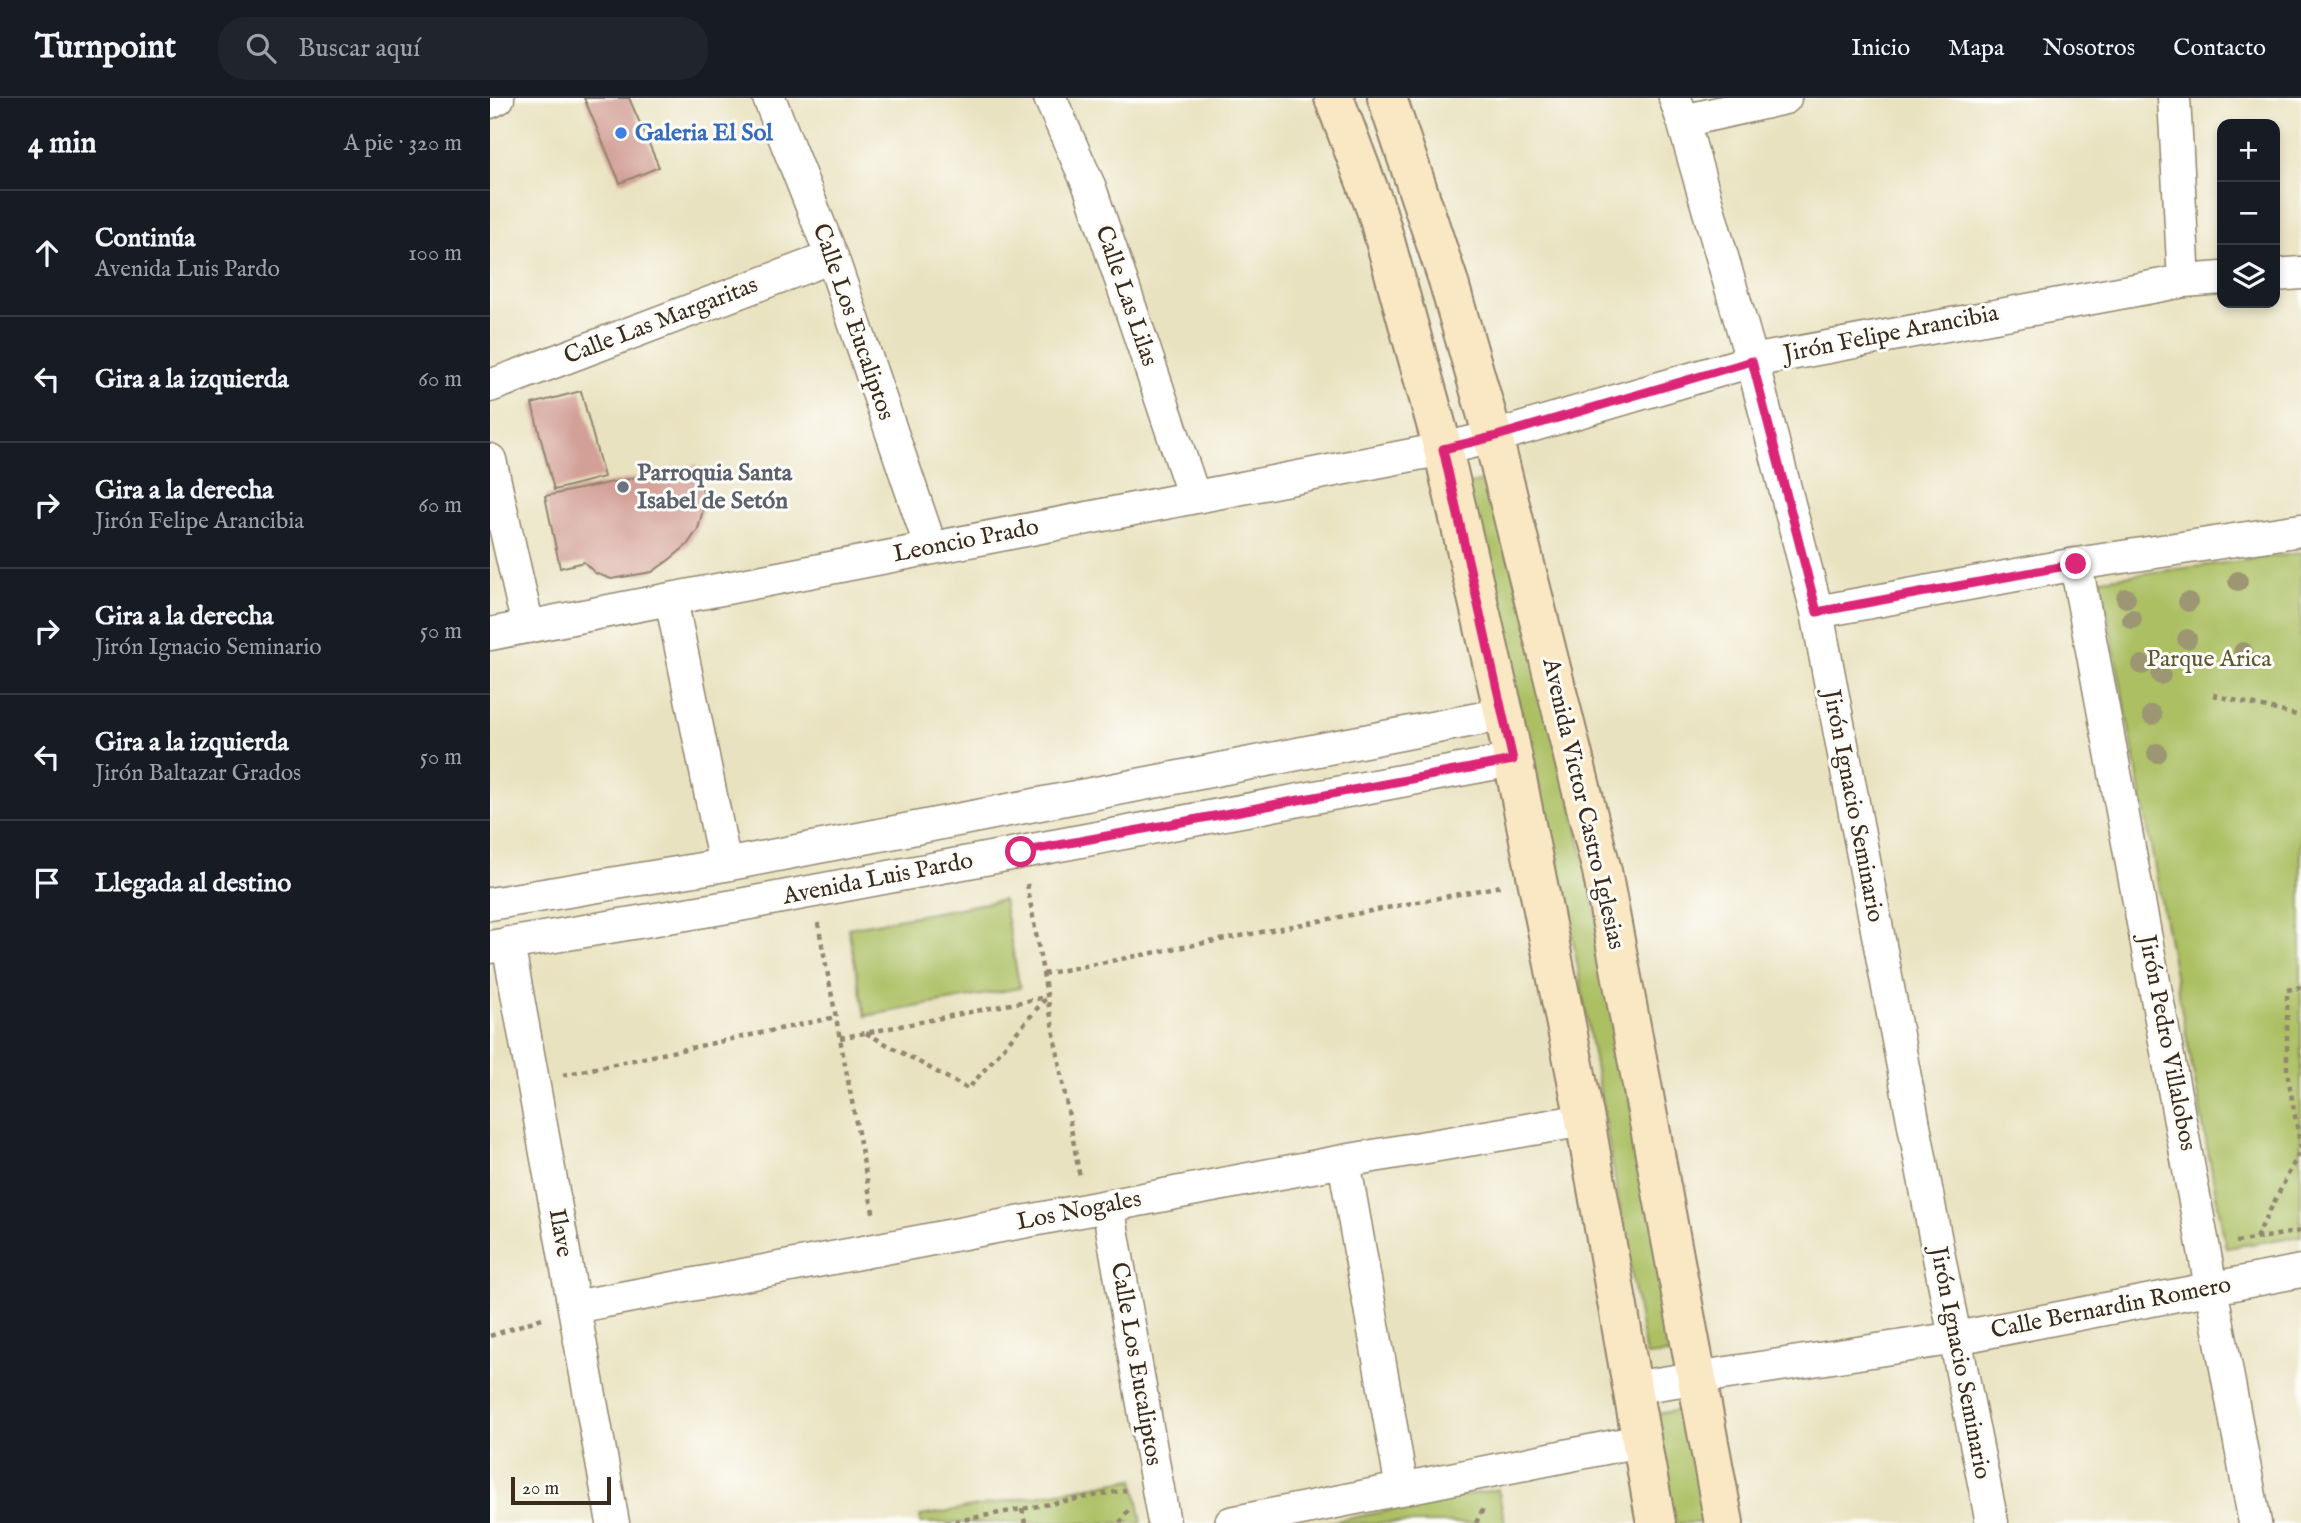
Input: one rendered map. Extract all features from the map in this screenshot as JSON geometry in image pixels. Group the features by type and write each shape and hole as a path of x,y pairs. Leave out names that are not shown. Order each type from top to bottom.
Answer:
{"street":[{"path":"490,102 498,98"},
{"name":"Calle Los Eucaliptos","path":"769,98 832,257 931,548"},
{"name":"Calle Las Lilas","path":"1051,98 1090,188 1194,497"},
{"path":"1334,98 1377,212 1443,449 1504,714 1585,1120 1630,1388 1656,1523"},
{"name":"Avenida Victor Castro Iglesias","path":"1387,98 1448,280 1493,437 1602,871 1724,1523"},
{"path":"1679,109 1784,98"},
{"path":"2174,98 2184,281"},
{"name":"Jirón Ignacio Seminario","path":"1679,109 1752,361 1817,612 1992,1523"},
{"name":"Calle Las Margaritas","path":"490,386 832,257"},
{"path":"2280,275 2301,273"},
{"name":"Jirón Felipe Arancibia","path":"1443,449 1493,437 1752,361 2184,281 2217,278"},
{"name":"Leoncio Prado","path":"490,634 1443,449"},
{"path":"490,460 528,627"},
{"path":"1817,612 2076,564 2301,530"},
{"name":"Jirón Pedro Villalobos","path":"2076,564 2255,1523"},
{"path":"671,599 725,865"},
{"name":"Avenida Luis Pardo","path":"490,904 725,865 1504,714"},
{"name":"Avenida Luis Pardo","path":"499,945 812,891 1513,760"},
{"name":"Ilave","path":"499,945 533,1081 612,1523"},
{"name":"Los Nogales","path":"574,1307 1344,1161 1585,1120"},
{"path":"1344,1161 1402,1489"},
{"name":"Calle Los Eucaliptos","path":"1097,1208 1164,1523"},
{"name":"Calle Bernardin Romero","path":"1630,1388 1956,1338 2301,1271"},
{"path":"1231,1523 1640,1441"}],"path":[{"path":"2213,695 2301,716"},
{"path":"1021,852 1047,997 1097,1208"},
{"path":"1043,974 1537,879"},
{"path":"812,891 881,1249"},
{"path":"2255,1238 2301,1149 2287,1071 2287,990 2301,987"},
{"path":"866,1032 968,1089 1047,997"},
{"path":"840,1038 1047,997"},
{"path":"533,1081 836,1017"},
{"path":"2230,1243 2301,1231"},
{"path":"490,1336 574,1307"},
{"path":"945,1523 1129,1490"},
{"path":"1022,1509 1025,1523"}],"green space":[{"path":"1496,478 1591,888 1678,1353 1646,1356 1563,883 1465,485"},
{"name":"Parque Arica","path":"2301,553 2301,1236 2226,1248 2101,579"},
{"path":"1003,900 1020,988 865,1016 848,928"},
{"path":"1685,1409 1707,1523 1672,1523 1652,1415"},
{"path":"1134,1479 1142,1523 921,1523 920,1516"},
{"path":"1498,1489 1505,1523 1326,1523"}],"building":[{"name":"Galeria El Sol","path":"584,98 629,98 659,167 620,183"},
{"path":"581,391 604,477 554,490 532,404"},
{"path":"697,465 705,502 698,529 687,545 669,560 652,572 611,579 595,573 584,562 560,568 545,496"}],"place":[{"name":"Galeria El Sol","path":"621,133"},
{"name":"Parroquia Santa Isabel de Setón","path":"623,487"}],"route":[{"path":"1021,852 1513,760 1443,449 1493,437 1752,361 1817,612 2076,564"}]}
